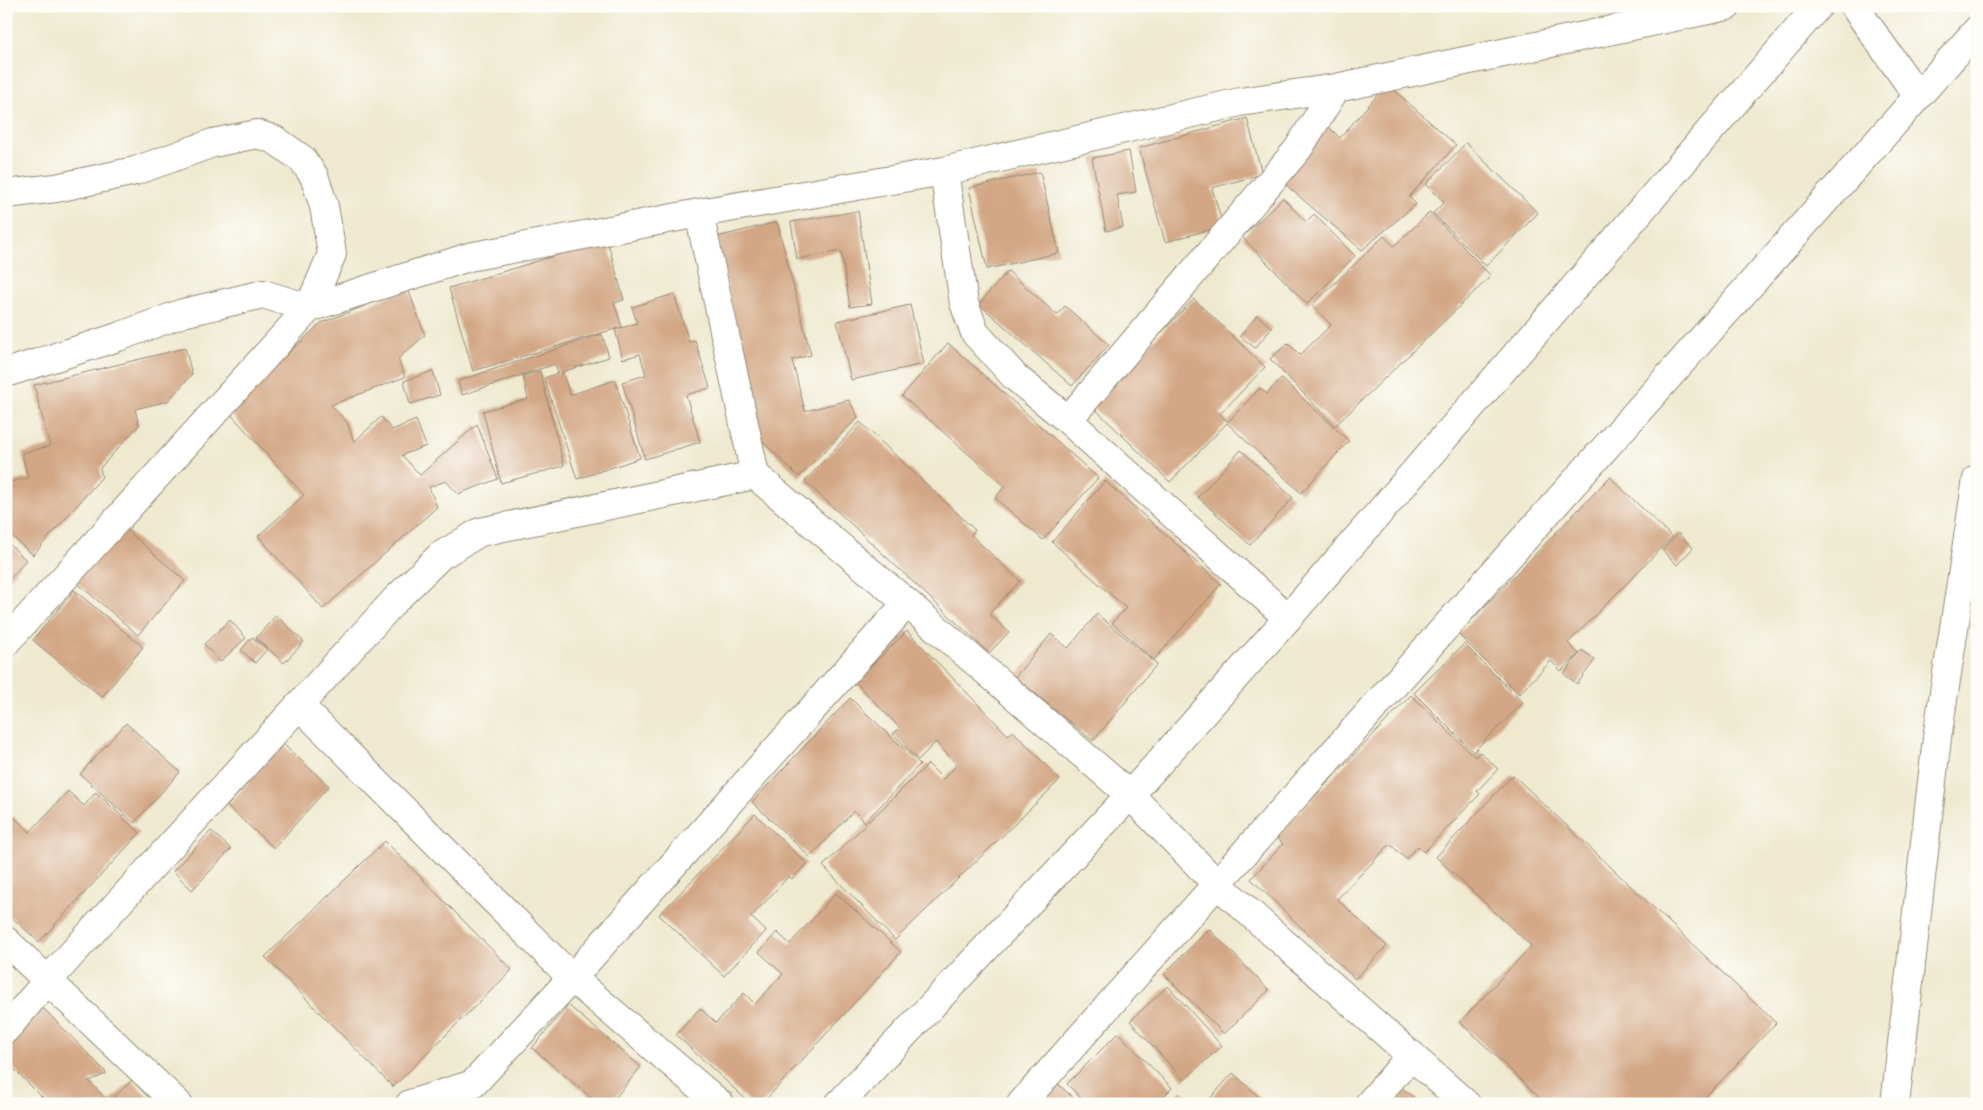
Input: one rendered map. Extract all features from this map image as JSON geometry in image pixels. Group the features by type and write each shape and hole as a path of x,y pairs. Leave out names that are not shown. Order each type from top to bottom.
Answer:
{"street":[{"path":"6,373 118,337 184,313 263,294 309,308 469,257 699,213 944,171 1240,102 1336,88 1727,6"},
{"path":"839,1104 1130,796 1288,618 1818,6"},
{"path":"1854,6 1917,96"},
{"path":"1021,1104 1977,30"},
{"path":"1068,420 1298,149 1336,88"},
{"path":"6,194 56,188 135,171 213,143 257,134 275,140 302,160 314,176 324,206 332,254 309,308 6,642"},
{"path":"944,171 964,303 976,333 1015,378 1068,420 1288,618"},
{"path":"699,213 754,476 907,603 1130,796 1216,883 1466,1104"},
{"path":"6,1029 48,980 396,599 440,556 480,532 754,476"},
{"path":"1896,1104 1938,738 1977,479"},
{"path":"410,1104 473,1084 572,978 907,603"},
{"path":"299,705 572,978 720,1104"},
{"path":"6,941 178,1104"},
{"path":"1369,1104 1412,1055"}],"building":[{"path":"1387,84 1456,145 1409,197 1416,204 1362,250 1280,180 1328,126 1340,138"},
{"path":"1247,118 1262,174 1212,188 1223,226 1165,242 1139,148"},
{"path":"1466,143 1538,213 1486,266 1433,213 1444,202 1426,184"},
{"path":"1129,151 1136,192 1117,195 1123,227 1106,231 1092,158"},
{"path":"1040,172 1059,253 987,269 969,188"},
{"path":"1283,198 1306,222 1314,214 1355,256 1307,304 1242,237"},
{"path":"858,211 872,304 850,307 841,251 797,259 791,222"},
{"path":"1430,212 1491,276 1335,426 1270,359 1288,343 1300,355 1331,325 1312,305 1384,236 1394,246"},
{"path":"777,222 811,355 792,360 805,411 849,400 858,417 799,477 761,440 717,237"},
{"path":"607,240 624,300 614,303 622,327 473,371 449,288"},
{"path":"1008,271 1057,315 1065,306 1109,345 1072,386 979,304"},
{"path":"408,289 425,335 398,359 405,377 331,405 347,422 354,442 381,417 392,430 416,420 426,446 402,455 420,475 477,424 498,479 458,494 446,481 429,487 437,507 323,609 258,536 304,495 227,410 321,323"},
{"path":"674,294 689,342 695,340 710,388 686,395 700,442 645,459 622,382 646,375 640,354 623,359 615,330 637,323 632,307"},
{"path":"1194,299 1265,367 1220,414 1228,422 1260,388 1267,394 1281,378 1349,441 1301,493 1227,423 1170,482 1091,405"},
{"path":"910,305 924,364 851,380 837,321"},
{"path":"1257,315 1272,328 1255,348 1240,336"},
{"path":"602,334 609,357 562,372 570,395 615,380 640,458 577,479 544,378 558,373 555,364 462,395 458,381"},
{"path":"948,343 1098,478 1043,540 995,498 1005,486 902,396"},
{"path":"185,348 192,374 168,401 135,409 139,425 100,468 102,477 33,555 6,531 6,483 28,478 22,453 50,446 34,385"},
{"path":"433,371 440,395 410,404 404,381"},
{"path":"540,371 564,466 501,483 483,411 528,399 523,376"},
{"path":"860,422 975,530 971,535 1020,581 989,614 1009,632 989,653 805,481"},
{"path":"1241,450 1293,498 1250,545 1198,497"},
{"path":"1610,477 1672,537 1568,643 1579,654 1561,671 1551,661 1519,694 1458,634"},
{"path":"1105,481 1221,584 1154,660 1112,623 1126,608 1052,542"},
{"path":"122,526 185,581 138,635 75,581"},
{"path":"1678,533 1693,548 1677,565 1662,550"},
{"path":"6,541 26,560 6,584"},
{"path":"74,590 143,647 102,697 33,640"},
{"path":"1097,614 1157,664 1093,741 1015,677 1051,634 1068,648"},
{"path":"276,615 304,642 284,663 256,638"},
{"path":"230,620 246,638 220,662 204,644"},
{"path":"907,631 1008,735 1013,731 1060,780 895,940 823,866 928,764 943,779 957,765 936,742 918,760 893,734 900,728 855,682"},
{"path":"252,637 267,649 255,663 241,650"},
{"path":"1464,644 1523,703 1473,752 1414,693"},
{"path":"1582,650 1595,660 1577,684 1564,674"},
{"path":"1411,695 1475,757 1480,752 1498,769 1477,791 1480,794 1424,852 1418,846 1406,859 1390,844 1337,899 1387,946 1355,979 1251,879 1283,844 1276,837"},
{"path":"850,698 920,764 865,822 854,811 810,857 752,802"},
{"path":"126,723 180,772 134,823 80,774"},
{"path":"283,744 329,786 274,848 227,806"},
{"path":"1513,775 1776,1023 1699,1104 1546,1104 1460,1022 1531,946 1436,857"},
{"path":"68,791 84,806 96,792 140,833 39,942 6,912 6,820 8,822 13,816 30,832"},
{"path":"755,814 807,864 792,879 789,876 751,917 766,931 724,976 659,915"},
{"path":"211,831 231,849 192,890 173,871"},
{"path":"385,841 512,970 393,1087 265,957"},
{"path":"836,893 901,952 762,1104 751,1104 676,1035 700,1008 716,1023 744,993 755,1004 783,974 759,952 777,932 790,944"},
{"path":"1209,929 1269,990 1224,1034 1164,974"},
{"path":"1168,986 1222,1046 1184,1080 1130,1021"},
{"path":"568,1005 641,1067 610,1104 590,1104 594,1100 532,1048"},
{"path":"42,1007 105,1071 106,1074 89,1081 109,1102 132,1080 155,1104 49,1104 6,1061 6,1043"},
{"path":"1118,1033 1172,1088 1156,1104 1087,1104 1067,1084"},
{"path":"1233,1073 1267,1104 1205,1104"},
{"path":"1396,1083 1422,1104 1379,1104"},
{"path":"1058,1084 1080,1104 1039,1104"},
{"path":"1179,1093 1191,1104 1169,1104"}]}
